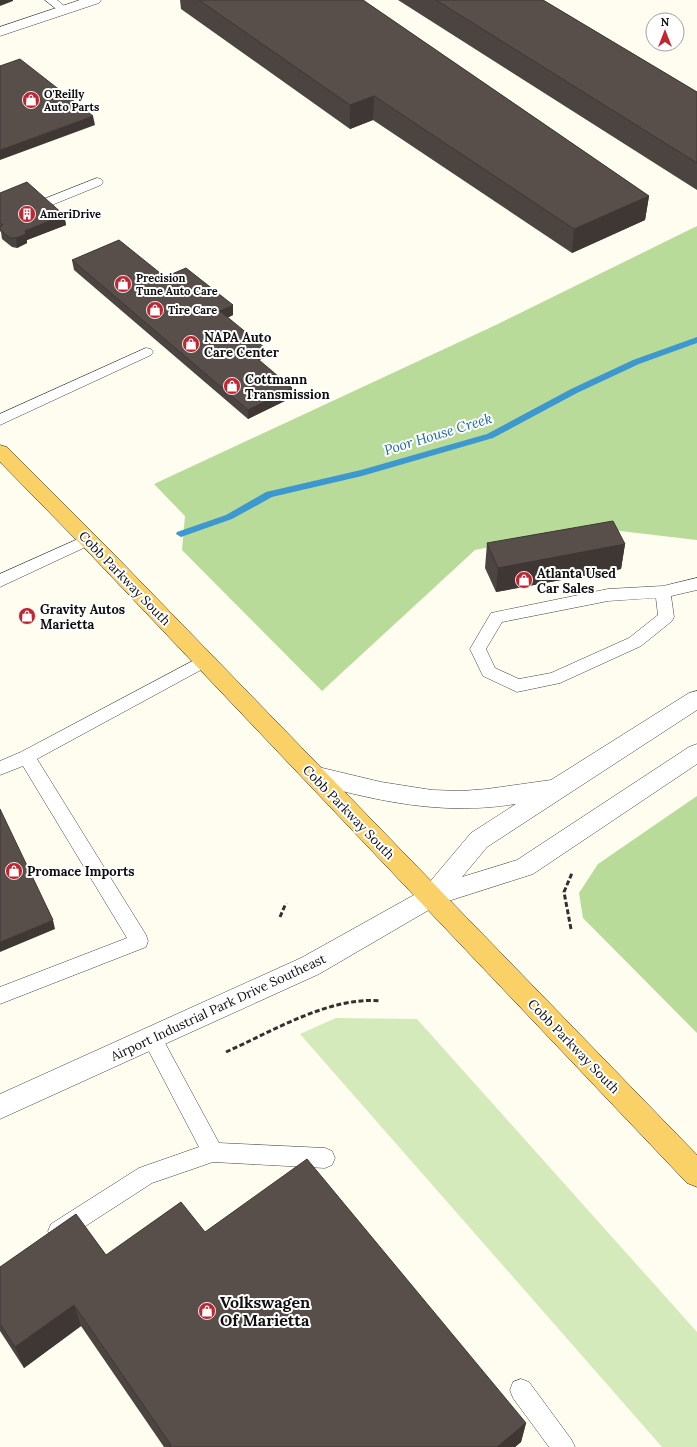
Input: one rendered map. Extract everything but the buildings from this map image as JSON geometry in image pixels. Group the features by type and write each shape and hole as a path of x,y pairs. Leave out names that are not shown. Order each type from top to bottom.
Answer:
{"main road":[{"name":"Cobb Parkway South","path":"0,451 697,1174"}],"street":[{"path":"0,32 63,9 94,0"},
{"path":"431,897 479,840 697,699"},
{"path":"431,897 525,867 697,753"},
{"path":"314,775 406,795 448,800 505,797 559,787"},
{"name":"Airport Industrial Park Drive Southeast","path":"0,1107 310,966 431,897"}],"lane":[{"path":"50,0 63,9"},
{"path":"43,204 97,182"},
{"path":"0,420 146,352"},
{"path":"0,581 87,540"},
{"path":"663,592 666,617 635,642 554,679 517,686 489,672 478,649 497,617 608,595 663,592 697,584"},
{"path":"0,768 27,757 204,661"},
{"path":"0,996 139,941 27,757"},
{"path":"152,1038 213,1152"},
{"path":"42,1242 146,1176 213,1152 325,1158"},
{"path":"521,1390 563,1447"}],"path":[{"path":"564,892 571,929"},
{"path":"280,917 286,903"},
{"path":"226,1052 323,1008 370,1000 380,1001"}],"green space":[{"path":"697,226 697,540 586,527 475,550 322,691 182,550 185,516 154,484 498,324"},
{"path":"697,796 697,1033 583,918 579,893 598,864"},
{"path":"336,1018 417,1019 697,1332 697,1447 662,1447 300,1034"}],"waterway":[{"name":"Poor House Creek","path":"181,534 229,517 269,494 362,473 490,436 574,391 636,362 697,340"}],"place":[{"name":"O'Reilly Auto Parts","path":"31,100"},
{"name":"AmeriDrive","path":"27,214"},
{"name":"Precision Tune Auto Care","path":"123,284"},
{"name":"Tire Care","path":"155,310"},
{"name":"NAPA Auto Care Center","path":"191,344"},
{"name":"Cottmann Transmission","path":"232,386"},
{"name":"Atlanta Used Car Sales","path":"524,580"},
{"name":"Gravity Autos Marietta","path":"27,616"},
{"name":"Promace Imports","path":"14,871"},
{"name":"Volkswagen Of Marietta","path":"207,1311"}]}
